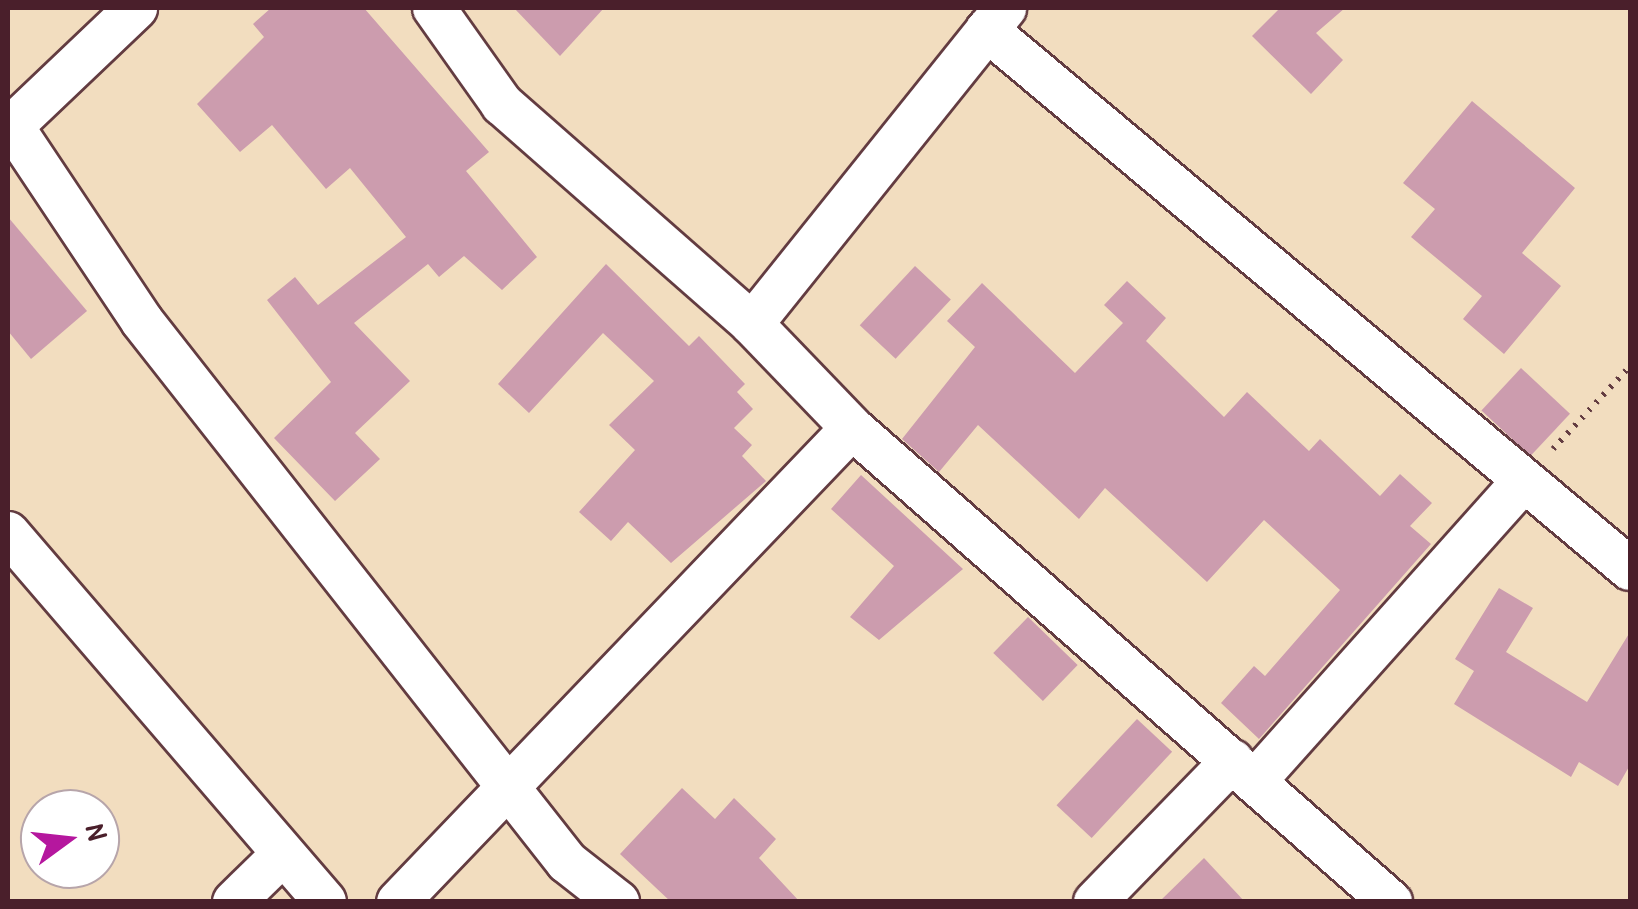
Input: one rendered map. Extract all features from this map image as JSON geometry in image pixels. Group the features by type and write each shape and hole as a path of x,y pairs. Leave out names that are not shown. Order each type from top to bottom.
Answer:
{"street":[{"path":"136,8 10,128 142,321 568,862 618,902"},
{"path":"434,8 502,104 752,324 852,428 1391,902"},
{"path":"752,324 996,19 1521,483 1630,569"},
{"path":"398,902 507,782 852,428"},
{"path":"1095,902 1243,771 1521,483"},
{"path":"8,533 279,858 325,902"},
{"path":"234,902 279,858"}],"path":[{"path":"1521,483 1630,366"}],"building":[{"path":"271,8 364,8 489,152 466,171 537,257 502,290 464,256 439,277 428,264 354,323 410,381 355,433 380,459 335,501 274,438 331,382 267,300 295,277 318,305 406,237 350,168 326,189 272,125 240,152 197,104 264,37 253,24"},
{"path":"514,8 604,8 560,56"},
{"path":"1280,8 1345,8 1316,33 1343,60 1311,94 1252,36"},
{"path":"1472,101 1575,188 1522,253 1561,286 1504,354 1463,319 1482,296 1411,237 1435,209 1403,183"},
{"path":"8,217 87,311 31,359 8,331"},
{"path":"606,264 689,346 699,336 745,384 737,392 753,409 734,428 752,445 742,456 766,481 671,563 628,522 611,541 579,512 635,450 609,425 654,381 603,333 529,413 498,384"},
{"path":"915,266 951,299 896,359 860,325"},
{"path":"1127,281 1166,318 1146,341 1224,417 1247,392 1309,451 1320,439 1380,496 1400,474 1432,503 1410,526 1431,544 1259,739 1221,703 1254,666 1265,676 1340,590 1264,520 1207,582 1105,488 1079,519 978,425 939,472 902,439 975,347 947,321 982,283 1075,373 1123,323 1104,305"},
{"path":"1521,368 1570,414 1530,456 1481,410"},
{"path":"861,475 963,569 879,640 850,617 894,566 831,509"},
{"path":"1499,588 1533,608 1506,652 1587,702 1630,632 1630,765 1618,786 1579,762 1571,777 1454,704 1474,671 1455,659"},
{"path":"1028,617 1078,665 1043,701 993,653"},
{"path":"1137,719 1172,752 1092,838 1057,805"},
{"path":"682,788 715,819 734,798 776,839 759,858 800,902 671,902 620,854"},
{"path":"1204,858 1245,902 1159,902"}]}
